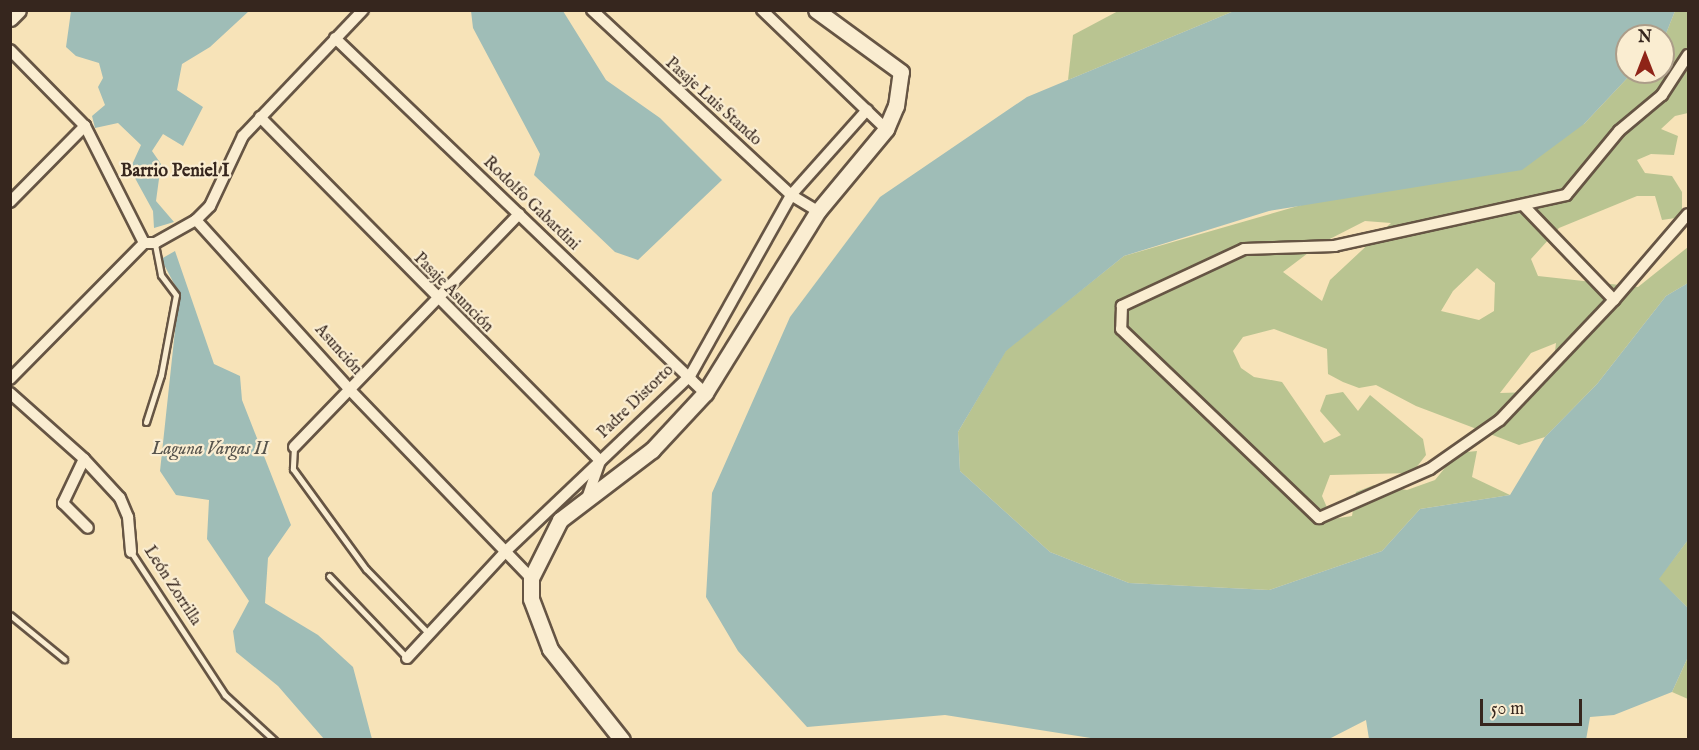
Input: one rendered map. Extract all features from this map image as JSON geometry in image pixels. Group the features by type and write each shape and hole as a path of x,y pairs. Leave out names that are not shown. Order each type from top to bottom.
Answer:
{"street":[{"path":"10,18 18,10"},
{"path":"10,380 149,243 196,220 210,206 243,136 363,10"},
{"name":"Pasaje Luis Stando","path":"592,10 791,195 818,211"},
{"path":"762,10 886,129"},
{"path":"622,740 550,649 531,599 531,578 560,520 588,496 652,450 705,393 818,211 886,129 896,106 901,72 816,10"},
{"name":"Rodolfo Gabardini","path":"335,38 690,376 705,393"},
{"path":"10,50 85,126 149,243"},
{"path":"1689,55 1662,95 1619,131 1566,195 1335,246 1244,249 1122,306 1121,329 1319,518 1430,469 1500,420 1614,300 1689,214"},
{"name":"Padre Distorto","path":"407,658 507,550 690,376 791,195 867,110"},
{"name":"Pasaje Asunción","path":"260,117 600,461"},
{"path":"10,202 85,126"},
{"path":"1524,206 1614,300"},
{"path":"294,447 439,300 519,214"},
{"name":"Asunción","path":"196,220 350,390 507,550 531,578"},
{"name":"León Zorrilla","path":"10,393 84,459 120,498 128,517 131,552"},
{"path":"84,459 63,503 88,528"},
{"path":"588,496 600,461"}],"lane":[{"path":"146,422 161,375 176,295 160,275 149,243"},
{"path":"294,447 293,469 366,568 429,634"},
{"name":"León Zorrilla","path":"131,552 225,696 274,740"},
{"path":"329,576 407,658"},
{"path":"10,615 64,659"}],"green space":[{"path":"1120,10 1234,11 1068,80 1073,35"},
{"path":"1675,11 1688,11 1688,113 1675,116 1661,129 1678,136 1674,155 1651,154 1637,160 1645,173 1672,176 1682,192 1682,217 1662,220 1655,196 1637,196 1559,228 1531,259 1538,276 1638,287 1688,247 1688,283 1666,296 1597,384 1545,437 1519,445 1416,406 1376,385 1359,388 1343,382 1328,374 1327,349 1274,329 1243,337 1233,351 1241,368 1254,377 1282,382 1324,443 1341,435 1320,411 1326,395 1343,392 1358,411 1370,395 1423,439 1426,455 1412,473 1330,475 1322,496 1332,519 1352,516 1356,492 1374,485 1407,490 1435,480 1457,453 1477,451 1472,477 1510,495 1420,509 1382,551 1269,590 1129,583 1050,552 960,471 958,432 1006,350 1124,256 1584,124 1622,84 1675,84 1675,24 1670,24","holes":["1365,221 1391,223 1330,280 1322,301 1283,272 1320,244","1477,268 1495,283 1494,311 1479,320 1441,311 1453,291","1556,343 1553,368 1531,392 1500,393 1531,353"]},
{"path":"1688,540 1688,608 1658,579"},
{"path":"1688,657 1688,699 1672,692"}],"water":[{"path":"71,11 249,11 210,47 182,64 177,90 203,107 183,146 163,134 152,151 161,164 156,201 174,222 154,228 153,211 130,169 141,145 118,123 95,128 92,116 105,105 98,87 103,78 99,63 76,56 66,47"},
{"path":"471,11 563,11 606,80 660,118 722,180 638,260 615,252 534,175 540,154 473,28"},
{"path":"1234,11 1675,11 1670,24 1615,24 1615,84 1622,84 1584,124 1522,170 1269,211 1124,256 1006,351 958,432 960,471 1050,552 1129,583 1269,590 1382,551 1420,509 1510,495 1545,437 1597,384 1666,296 1688,283 1688,540 1659,579 1688,608 1688,657 1672,692 1614,715 1590,717 1586,740 1369,739 1366,720 1327,740 1097,739 945,715 807,727 738,651 706,597 712,493 790,317 880,197 1027,97"},
{"name":"Laguna Vargas II","path":"175,251 214,364 240,376 242,400 291,525 268,558 265,603 318,635 353,667 372,739 324,739 278,686 236,652 233,631 249,601 207,539 209,500 176,495 160,471 179,293 161,259"}],"district":[{"name":"Barrio Peniel I","path":"175,172"}]}
